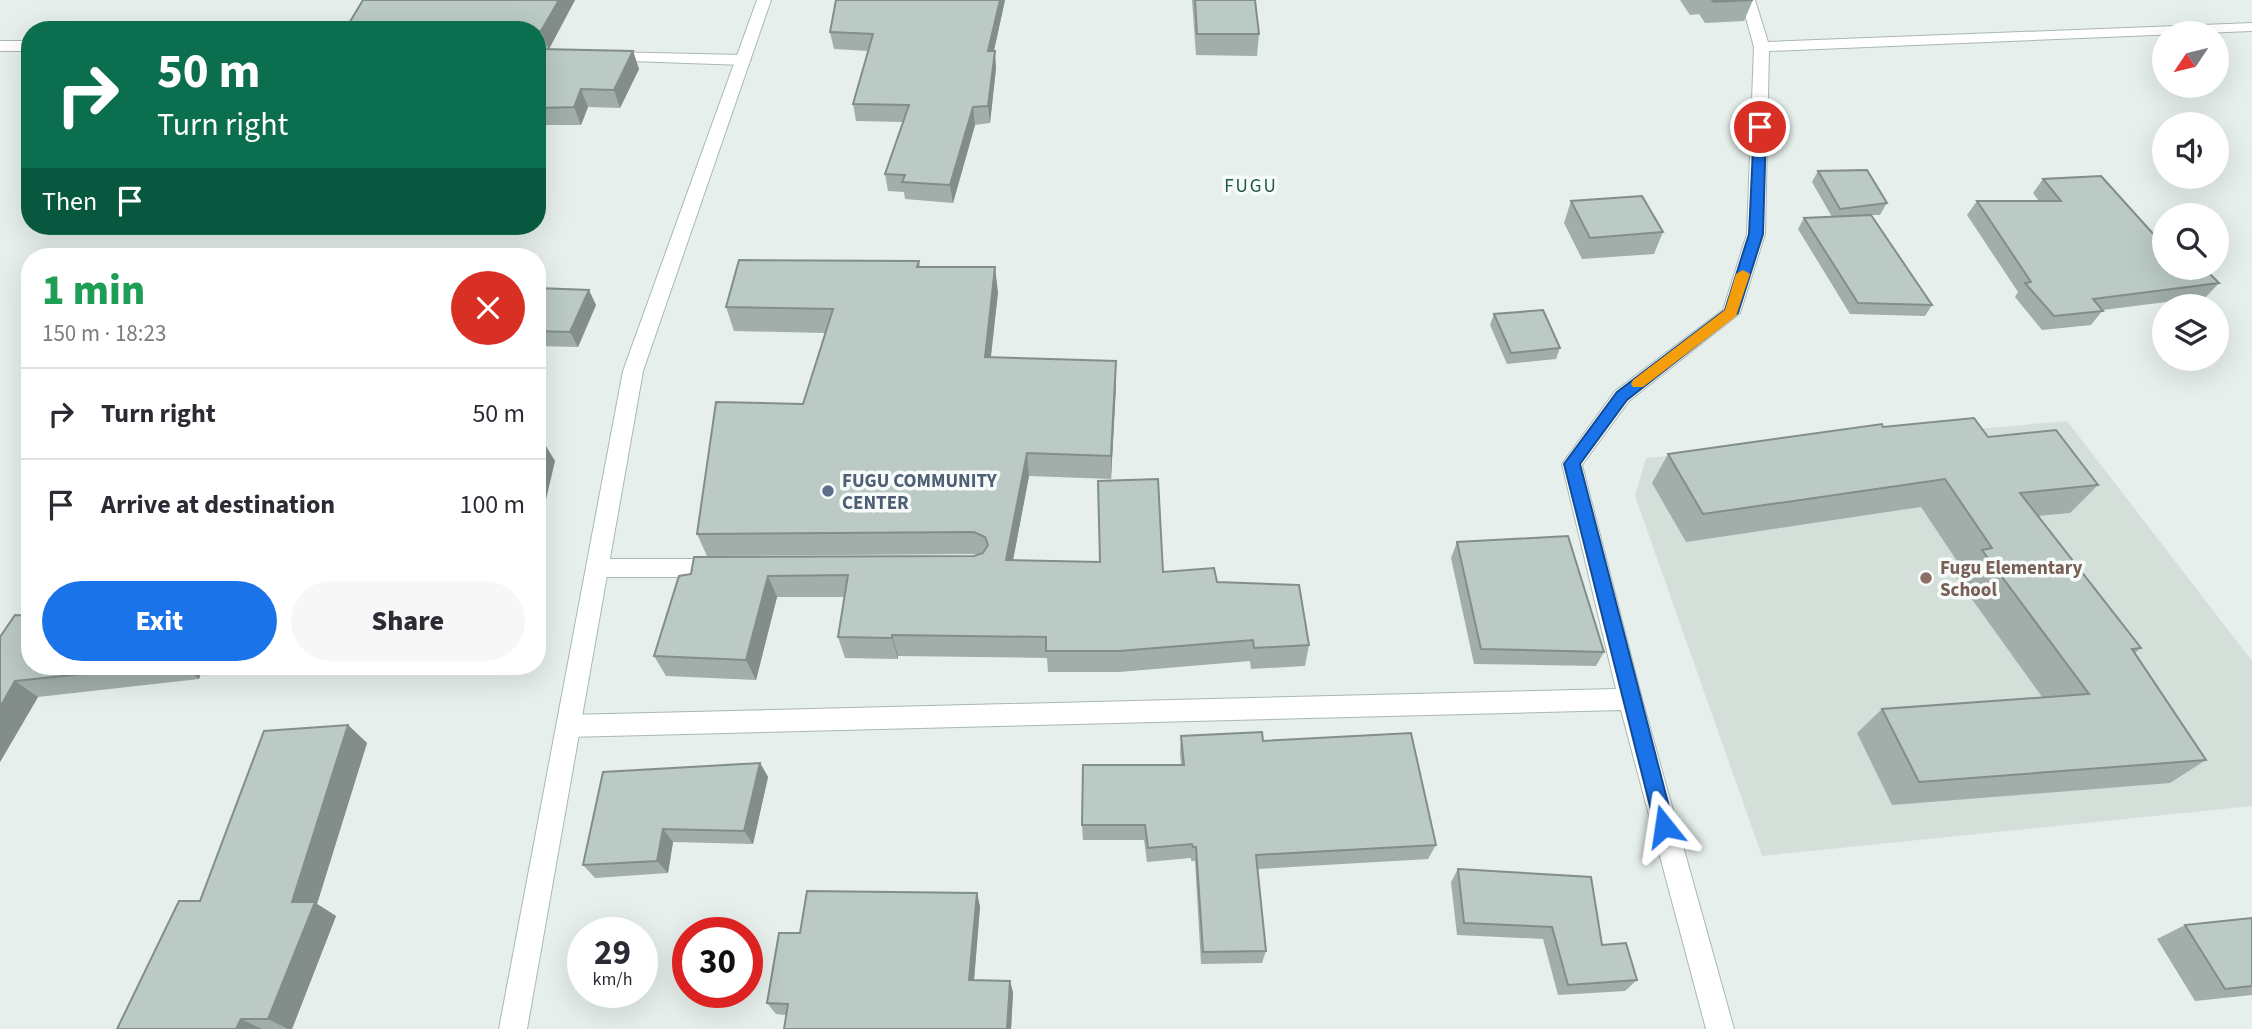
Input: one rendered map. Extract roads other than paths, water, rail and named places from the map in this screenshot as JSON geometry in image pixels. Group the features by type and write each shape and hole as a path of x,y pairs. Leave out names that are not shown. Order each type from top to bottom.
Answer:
{"street":[{"path":"513,1029 633,371 764,0"},
{"path":"1720,1029 1630,699 1572,464 1622,396 1731,313 1756,234 1762,47 1748,0"},
{"path":"1762,47 2252,26"},
{"path":"0,46 21,46"},
{"path":"592,57 743,60"},
{"path":"597,568 735,568"},
{"path":"568,726 1630,699"}],"place":[{"name":"FUGU COMMUNITY CENTER","path":"828,491"},
{"name":"Fugu Elementary School","path":"1926,578"}],"district":[{"name":"FUGU","path":"1251,185"}]}
